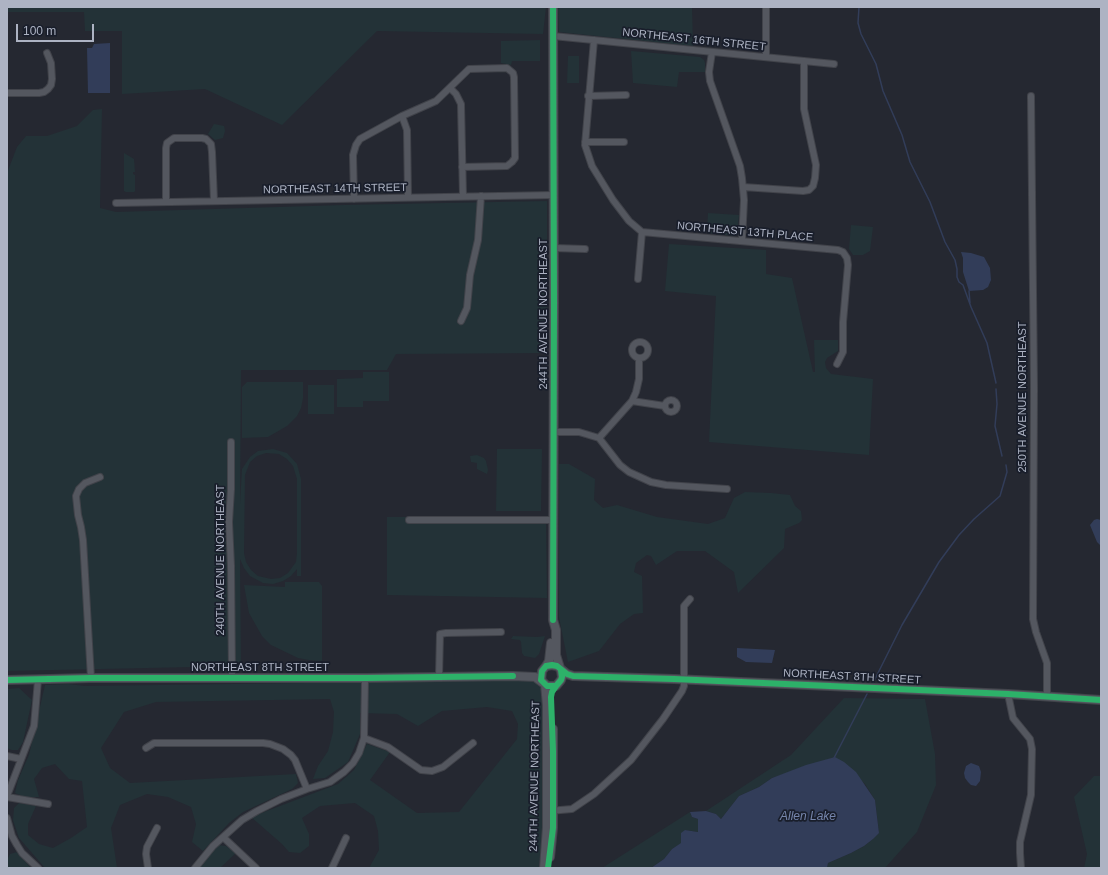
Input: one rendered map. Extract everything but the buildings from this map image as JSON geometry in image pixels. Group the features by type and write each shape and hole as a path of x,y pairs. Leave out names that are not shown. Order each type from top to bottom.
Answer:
{"street":[{"name":"244TH AVENUE NORTHEAST","path":"545,667 549,661 553,620 553,7"},
{"path":"766,7 766,57"},
{"name":"NORTHEAST 16TH STREET","path":"553,36 834,64"},
{"path":"594,40 585,142 592,166 613,200 629,221 642,232 638,279"},
{"path":"712,52 709,72 710,81 740,166 744,200 742,241"},
{"path":"7,93 39,93 48,89 51,84 51,63 47,53"},
{"path":"743,187 803,191 809,190 813,186 816,165 804,109 804,61"},
{"path":"354,198 353,155 356,145 360,139 402,116 436,101 469,69 503,68 510,70 514,77 515,158 507,166 462,167"},
{"path":"450,88 456,94 461,104 463,196"},
{"path":"588,96 626,95"},
{"name":"250TH AVENUE NORTHEAST","path":"1031,96 1034,387 1033,619 1047,663 1047,697"},
{"path":"402,116 407,130 408,198"},
{"path":"166,202 166,148 167,143 174,138 202,138 206,139 211,144 214,201"},
{"path":"585,142 624,142"},
{"name":"NORTHEAST 14TH STREET","path":"116,203 554,195"},
{"path":"461,320 467,308 470,274 478,240 481,196"},
{"name":"NORTHEAST 13TH PLACE","path":"642,232 838,250 845,255 848,264 843,322 843,352 837,364"},
{"path":"554,248 585,249"},
{"path":"599,438 632,401 639,379 639,358"},
{"path":"632,401 665,406"},
{"path":"554,432 579,432 599,438 620,465 651,482 666,485 727,489"},
{"name":"240TH AVENUE NORTHEAST","path":"231,442 229,522 232,678"},
{"path":"91,678 83,540 76,496 79,489 85,483 100,477"},
{"path":"409,520 553,520"},
{"path":"550,811 572,809 594,794 631,760 663,719 682,690 684,679 684,606 690,599"},
{"name":"244TH AVENUE NORTHEAST","path":"553,620 556,630 556,655 560,669"},
{"path":"439,677 440,634 501,632"},
{"path":"552,665 560,669 562,677 558,684 550,686 544,683 541,674 545,667 552,665"},
{"name":"NORTHEAST 8TH STREET","path":"513,676 545,667"},
{"name":"NORTHEAST 8TH STREET","path":"560,669 566,674 573,676 684,679 1008,694 1101,700"},
{"name":"NORTHEAST 8TH STREET","path":"7,680 91,678 365,678 513,676 535,677 544,683"},
{"name":"NORTHEAST 8TH STREET","path":"558,684 602,676"},
{"path":"195,868 213,846 242,820 281,799 330,782 344,772 353,763 359,754 364,738 365,678"},
{"path":"38,680 34,726 7,797 48,804"},
{"name":"244TH AVENUE NORTHEAST","path":"544,683 547,706 550,811"},
{"name":"244TH AVENUE NORTHEAST","path":"548,868 553,751 551,697 552,692 558,684"},
{"path":"1008,694 1013,718 1030,739 1032,749 1031,795 1020,842 1022,868"},
{"path":"364,738 388,747 413,765 426,771 432,771 443,767 473,743"},
{"path":"146,748 154,743 270,744 283,749 291,755 295,760 307,789"},
{"path":"7,756 21,759"},
{"path":"7,818 10,836 22,853 38,868"},
{"path":"148,868 146,854 147,847 156,828"},
{"path":"223,837 256,868"},
{"path":"332,868 346,838"},
{"name":"244TH AVENUE NORTHEAST","path":"544,868 549,842"}],"shaded area":[{"path":"7,7 546,7 543,34 377,31 282,125 205,89 122,94 122,31 85,31 84,12 8,12"},
{"path":"558,7 692,7 693,46 559,32"},
{"path":"540,40 540,61 512,61 511,65 501,63 501,41"},
{"path":"631,51 700,57 705,63 705,72 679,72 677,87 633,83"},
{"path":"568,56 579,56 579,83 567,83"},
{"path":"102,109 100,208 116,212 547,201 547,353 396,354 387,370 241,370 240,504 242,469 250,457 258,451 273,449 287,453 297,464 301,479 301,576 297,576 297,569 291,576 283,581 273,584 263,583 250,576 240,559 241,666 7,671 7,173 17,147 26,136 47,136 77,126 93,110","holes":["266,453 279,454 287,459 293,466 297,479 297,553 296,562 288,573 280,578 271,579 258,576 251,570 246,562 244,553 245,475 250,462 257,456"]},
{"path":"214,124 224,126 225,131 223,138 215,140 208,134"},
{"path":"124,153 134,159 134,192 124,191"},
{"path":"708,213 739,215 737,232 734,236 707,233"},
{"path":"851,225 873,227 870,251 863,255 853,255 849,249"},
{"path":"669,244 766,250 766,274 792,278 813,372 815,372 814,340 838,340 838,351 827,358 825,362 826,368 831,374 873,379 869,455 709,442 716,296 665,291"},
{"path":"363,372 389,372 389,401 363,401 363,407 337,407 337,379 363,378"},
{"path":"247,382 303,382 303,398 301,408 297,416 287,426 268,437 242,438 242,387"},
{"path":"308,385 334,385 334,414 308,414"},
{"path":"497,449 542,449 541,511 496,511"},
{"path":"477,455 484,458 486,461 488,470 487,474 477,469 477,463 471,462 470,456"},
{"path":"559,464 569,464 595,479 594,500 603,508 617,505 657,517 708,524 725,518 734,498 745,492 771,493 790,495 795,506 801,511 802,520 799,523 785,529 784,548 738,593 734,572 705,551 677,551 656,565 651,556 647,555 636,563 634,572 642,576 643,613 634,614 620,624 599,651 568,662 559,617"},
{"path":"387,517 546,517 547,598 387,595"},
{"path":"285,582 319,582 322,586 322,661 298,658 271,645 262,636 249,613 244,585 285,587"},
{"path":"513,636 545,636 539,654 535,658 524,656 522,653 520,640 511,639"},
{"path":"523,680 536,682 541,688 543,701 543,825 539,868 369,868 379,850 378,831 374,816 355,803 320,806 302,818 309,834 309,846 300,853 289,852 251,817 338,784 354,770 367,744 390,752 370,780 417,813 459,812 517,739 518,724 512,711 487,707 442,711 418,726 397,714 360,713 360,734 348,762 325,778 313,779 318,766 328,751 333,732 334,712 330,699 156,702 124,712 101,748 110,768 130,783 296,774 298,783 292,789 243,812 229,823 203,851 192,842 196,824 191,807 168,797 147,794 120,805 111,828 117,868 45,868 19,838 13,820 14,808 19,803 36,806 28,824 28,835 39,844 53,848 87,827 82,781 69,779 55,764 42,768 34,779 39,797 24,797 15,793 18,780 29,755 45,685 68,684 85,686"},
{"path":"19,688 32,700 23,742 18,750 12,750 7,748 7,689"},
{"path":"844,698 925,699 935,754 936,785 917,832 885,868 827,868 828,863 864,846 879,832 875,800 865,784 835,757 772,778 759,787 739,796 721,819 716,814 706,811 791,755"},
{"path":"1094,776 1101,776 1101,868 1084,868 1087,854 1074,797"},
{"path":"690,812 692,817 698,819 698,832 685,830 682,843 672,849 664,859 651,868 602,868"},
{"path":"218,845 226,846 236,853 220,868 199,868"},
{"path":"17,852 31,868 7,868 7,860 10,854"}],"water":[{"path":"110,43 110,93 88,93 87,48 92,48 94,44"},
{"path":"961,252 984,257 990,268 991,280 988,287 983,290 969,291 963,272 963,258"},
{"path":"1097,519 1101,520 1101,546 1097,542 1090,525"},
{"path":"737,648 775,650 772,663 746,662 737,657"},
{"name":"Allen Lake","path":"835,757 856,772 875,800 879,833 864,846 828,863 827,868 651,868 664,859 672,849 681,843 681,833 685,830 698,832 698,819 692,817 690,812 706,811 716,814 721,819 739,796 759,787 772,778 806,765"},
{"path":"971,763 979,766 981,772 980,781 976,786 971,785 965,778 964,773 966,766"}],"waterway":[{"path":"859,7 858,23 861,34 876,64 883,91 902,135 910,162 930,202 945,242 955,260 957,277 959,282 963,285 971,307"},
{"path":"969,291 970,303"},
{"path":"971,307 987,343 996,383"},
{"path":"996,389 997,404 995,426 1002,456"},
{"path":"873,683 902,625 939,562 959,535 974,519 1000,496 1007,472 1006,465"},
{"path":"834,758 867,694"}],"cycle path":[{"path":"553,7 553,620"},
{"path":"561,670 562,677 556,686 547,686 541,680 542,671 546,666 552,665 557,666 567,674 573,676 1008,694 1101,700"},
{"path":"7,680 91,678 365,678 513,676"},
{"path":"548,868 553,828 551,697 556,686"}]}
